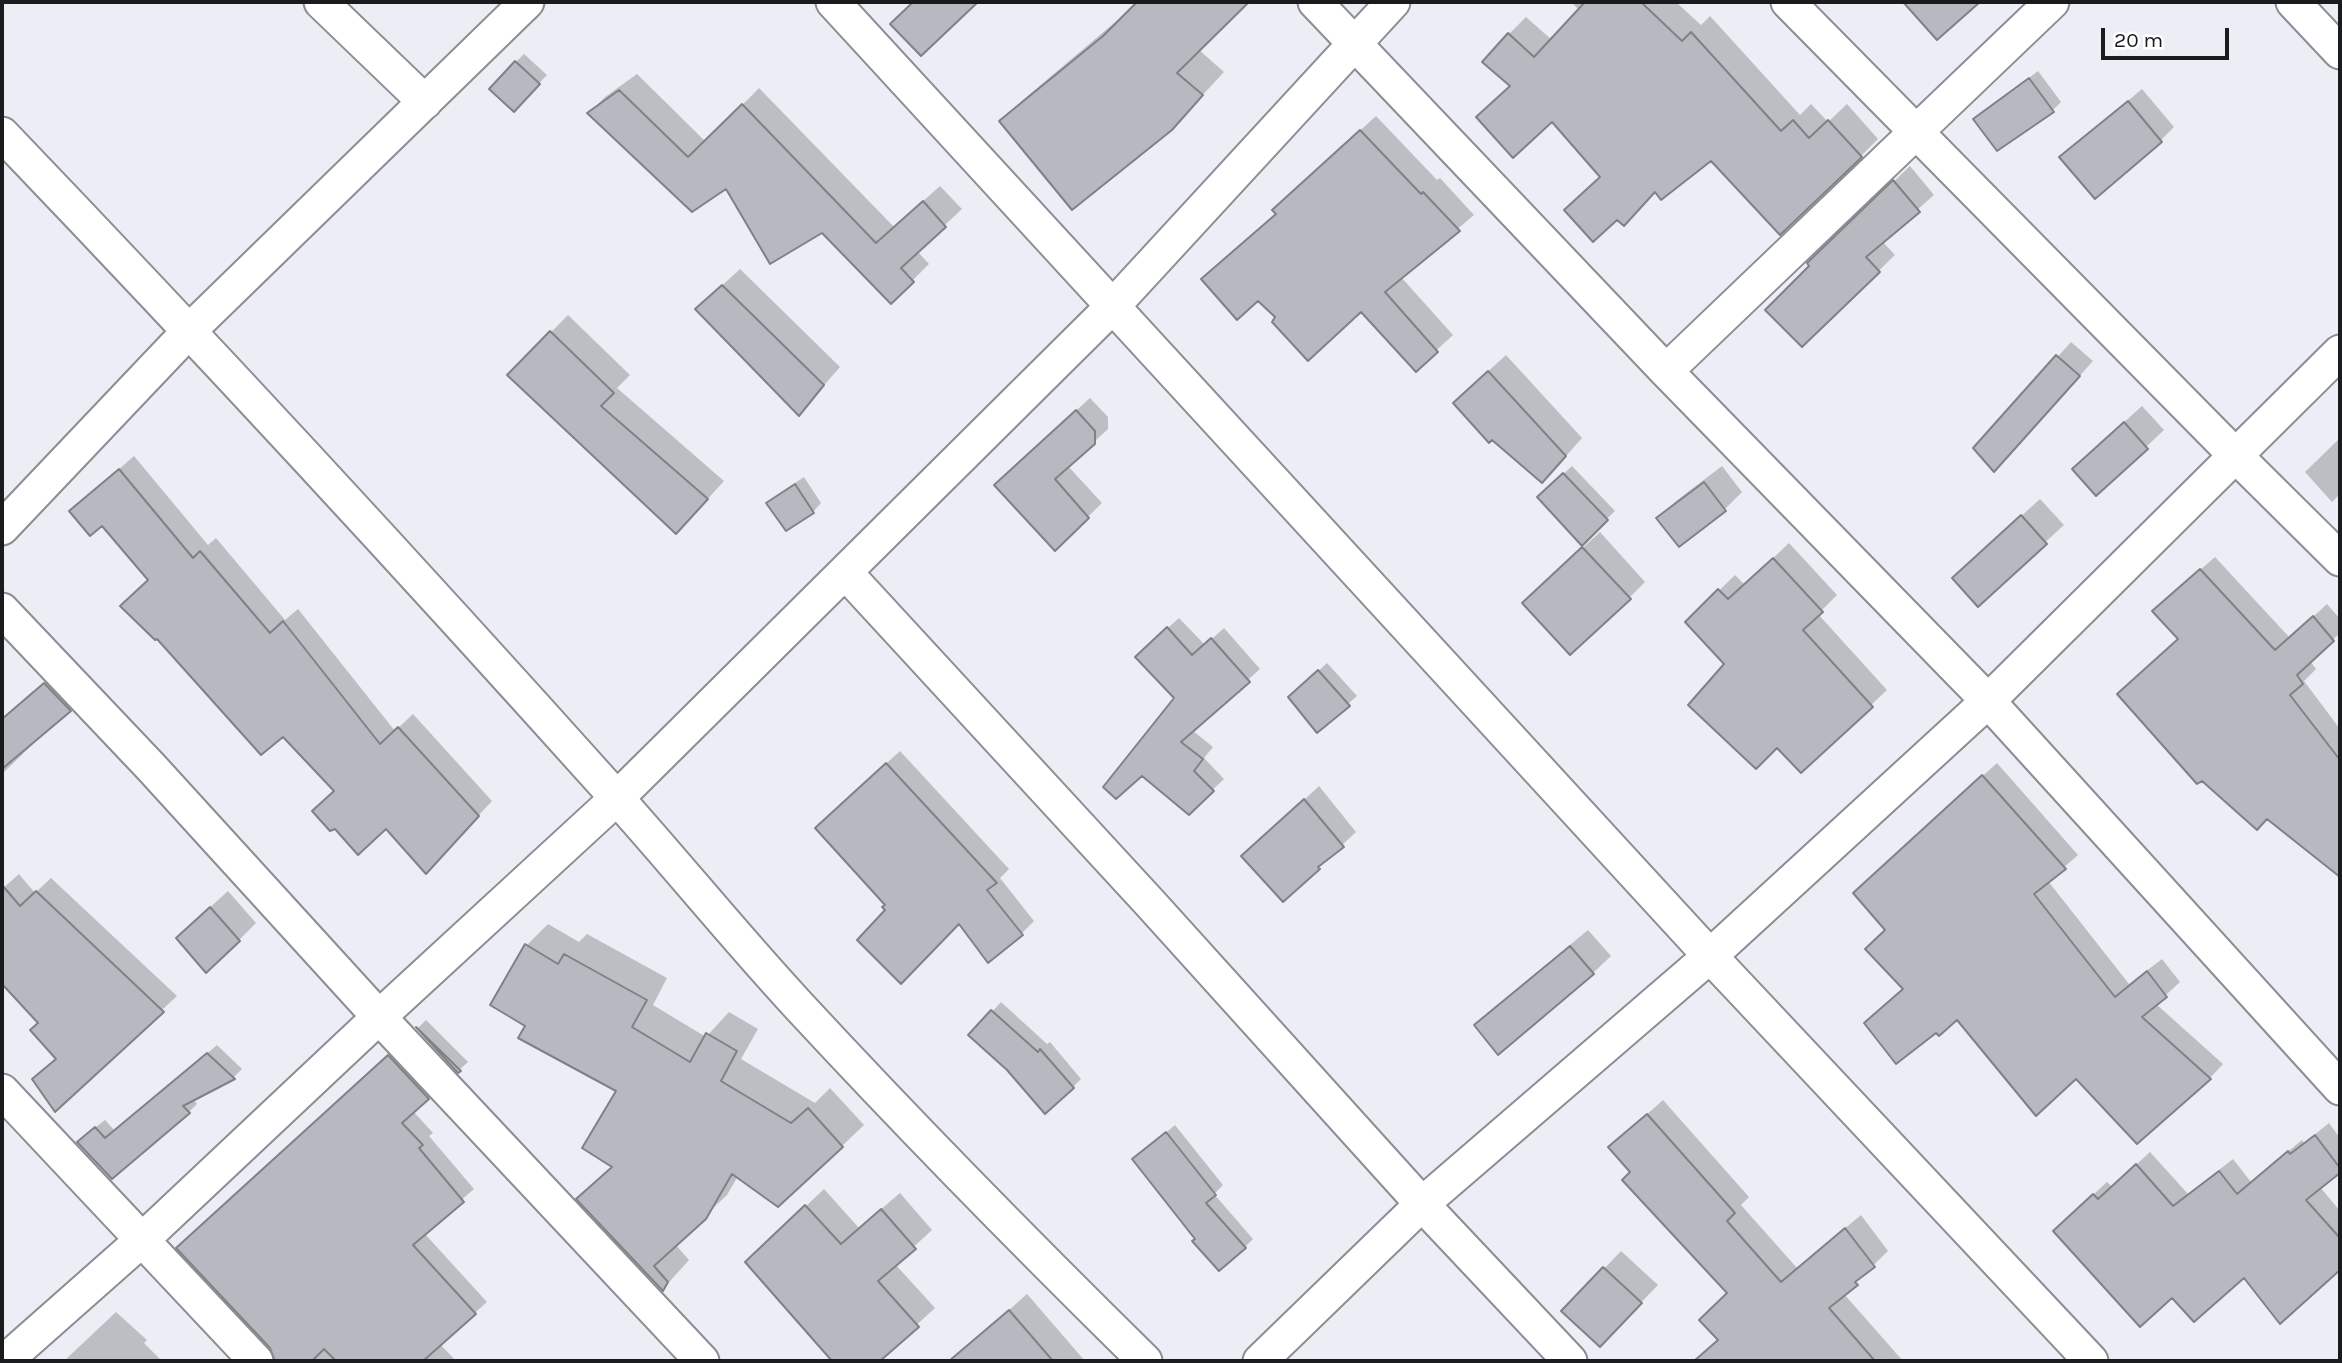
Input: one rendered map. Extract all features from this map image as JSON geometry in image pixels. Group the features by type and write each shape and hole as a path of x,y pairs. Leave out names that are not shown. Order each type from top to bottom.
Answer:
{"street":[{"path":"321,2 425,102"},
{"path":"2,528 190,330 527,2"},
{"path":"833,2 1710,956 2091,1361"},
{"path":"1315,2 1666,371 1988,701 2340,1088"},
{"path":"5,1361 143,1239 617,798 1113,306 1393,2"},
{"path":"1788,2 2340,559"},
{"path":"1666,371 2052,2"},
{"path":"2293,2 2340,52"},
{"path":"2,134 190,330 617,798 796,1003 1005,1224 1145,1361"},
{"path":"1260,1361 1422,1204 1710,956 1988,701 2340,352"},
{"path":"845,572 1422,1204 1570,1361"},
{"path":"2,610 702,1361"},
{"path":"2,1091 256,1361"}],"building":[{"path":"913,2 978,2 921,56 890,24"},
{"path":"1137,2 1249,2 1177,73 1203,95 1172,130 1072,210 999,121 1103,36"},
{"path":"1585,2 1641,2 1682,41 1691,32 1781,131 1793,120 1809,138 1828,120 1862,157 1780,235 1711,161 1661,200 1655,192 1624,226 1617,220 1593,242 1564,210 1600,177 1552,122 1513,158 1476,117 1510,86 1482,62 1508,33 1534,57"},
{"path":"1903,2 1980,2 1937,40"},
{"path":"515,61 540,84 514,112 489,89"},
{"path":"2029,78 2054,112 1997,151 1973,119"},
{"path":"619,90 688,157 742,104 876,243 923,201 946,227 901,268 914,282 891,304 822,233 770,264 726,189 692,212 587,113"},
{"path":"2128,101 2162,142 2095,199 2059,157"},
{"path":"1360,130 1460,231 1385,292 1438,352 1416,372 1361,312 1308,361 1272,322 1275,317 1258,301 1237,320 1201,279 1276,214 1272,210"},
{"path":"1893,180 1920,212 1866,257 1880,272 1802,347 1765,310 1809,266 1807,263"},
{"path":"722,285 824,385 799,416 695,309"},
{"path":"550,331 614,393 601,406 708,499 676,534 507,375"},
{"path":"2056,355 2080,376 1994,472 1973,448"},
{"path":"1488,371 1566,456 1542,483 1492,440 1489,443 1453,403"},
{"path":"1076,410 1095,431 1095,444 1055,479 1089,518 1055,551 994,485"},
{"path":"2124,422 2148,449 2096,496 2072,469"},
{"path":"119,469 193,558 200,551 270,633 283,621 380,744 398,727 479,816 426,874 386,829 358,855 335,829 330,831 312,811 334,791 283,737 261,755 157,639 120,606 148,580 102,526 90,536 69,511"},
{"path":"1563,473 1608,520 1582,546 1537,497"},
{"path":"1704,482 1726,511 1679,547 1656,518"},
{"path":"795,484 814,513 786,531 766,503"},
{"path":"2021,515 2047,544 1978,607 1952,578"},
{"path":"1582,547 1631,599 1570,655 1522,603"},
{"path":"1773,558 1823,612 1803,630 1873,707 1801,773 1777,748 1756,769 1688,705 1724,664 1685,622 1718,589 1728,599"},
{"path":"2200,569 2275,650 2313,616 2334,641 2297,675 2303,684 2290,695 2340,760 2340,877 2267,819 2257,830 2202,781 2197,784 2117,694 2178,639 2152,611"},
{"path":"1167,627 1192,655 1211,638 1250,682 1181,742 1203,759 1194,771 1214,791 1189,815 1142,776 1116,799 1103,787 1174,698 1135,657"},
{"path":"1318,670 1350,706 1317,733 1288,697"},
{"path":"44,683 71,711 2,769 2,719"},
{"path":"886,763 997,883 987,890 1023,935 988,963 959,924 901,984 857,940 885,910 882,907 885,905 815,828"},
{"path":"1982,775 2066,869 2034,894 2115,997 2147,971 2167,997 2142,1017 2211,1079 2137,1144 2076,1079 2036,1116 1957,1020 1939,1036 1936,1033 1896,1064 1864,1023 1903,989 1865,949 1885,930 1853,893"},
{"path":"1304,799 1344,847 1318,867 1320,869 1283,902 1241,856"},
{"path":"2,885 20,906 36,891 164,1012 55,1112 32,1079 56,1059 30,1030 38,1023 2,984"},
{"path":"210,907 240,941 206,973 176,938"},
{"path":"525,944 558,964 564,954 647,1000 632,1027 690,1062 706,1033 737,1051 721,1081 791,1123 808,1108 843,1147 778,1207 732,1174 706,1219 654,1266 668,1282 663,1291 576,1199 612,1167 582,1148 616,1091 518,1038 525,1026 490,1005"},
{"path":"1570,946 1594,974 1498,1055 1474,1025"},
{"path":"991,1010 1038,1052 1040,1049 1074,1088 1045,1114 1007,1070 968,1035"},
{"path":"416,1027 461,1071 458,1073"},
{"path":"207,1053 235,1079 183,1106 190,1113 112,1179 77,1142 95,1127 105,1138"},
{"path":"388,1055 429,1099 402,1123 423,1145 419,1148 464,1202 413,1245 476,1314 423,1361 336,1361 324,1349 312,1361 275,1361 270,1348 176,1248"},
{"path":"1647,1114 1735,1213 1727,1221 1781,1282 1845,1228 1875,1267 1855,1282 1858,1285 1829,1308 1875,1361 1694,1361 1718,1340 1699,1320 1727,1293 1622,1180 1630,1172 1608,1147"},
{"path":"1166,1132 1216,1195 1206,1203 1246,1248 1219,1271 1192,1241 1195,1239 1132,1159"},
{"path":"2315,1135 2340,1168 2340,1173 2306,1200 2340,1238 2340,1270 2280,1324 2244,1278 2194,1322 2172,1298 2140,1327 2053,1231 2093,1194 2098,1199 2136,1164 2173,1206 2219,1171 2237,1194 2288,1151 2290,1154"},
{"path":"805,1205 841,1244 881,1209 916,1249 878,1281 919,1327 880,1361 832,1361 745,1262"},
{"path":"1603,1267 1642,1303 1600,1347 1561,1311"},
{"path":"1009,1310 1053,1361 949,1361"}]}
